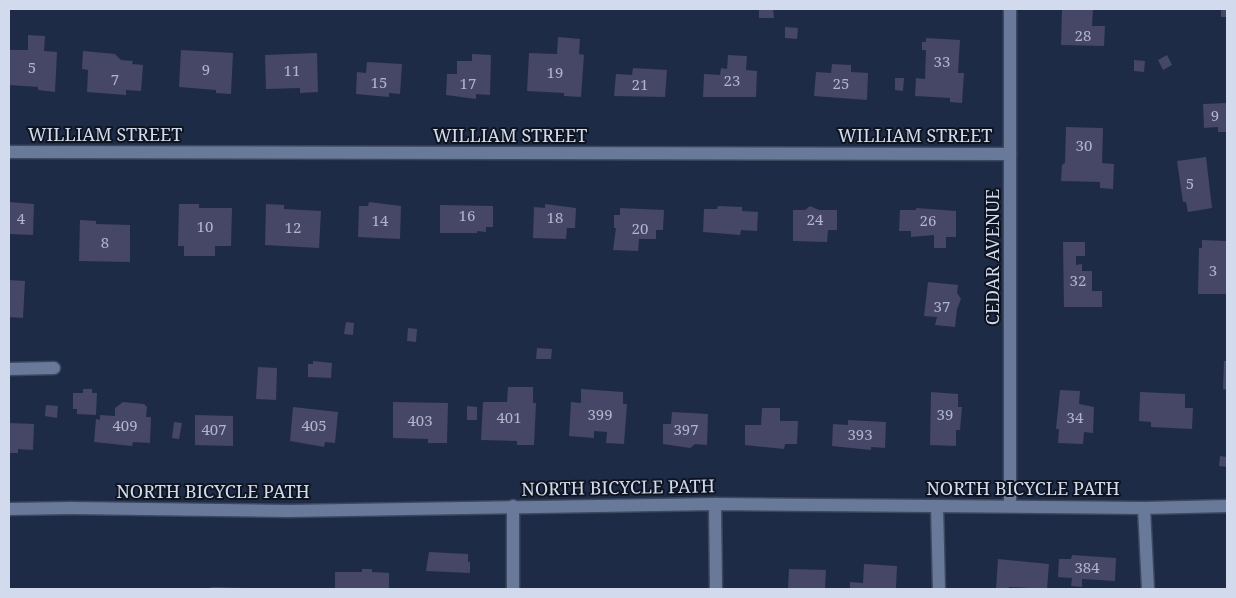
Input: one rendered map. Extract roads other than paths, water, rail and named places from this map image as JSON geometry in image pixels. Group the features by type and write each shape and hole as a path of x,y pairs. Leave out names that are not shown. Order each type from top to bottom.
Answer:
{"street":[{"name":"CEDAR AVENUE","path":"1010,9 1010,506"},
{"name":"WILLIAM STREET","path":"9,152 1010,154"},
{"path":"9,369 54,368"},
{"name":"NORTH BICYCLE PATH","path":"9,509 288,511 716,504 1144,508 1227,506"},
{"path":"716,504 716,589"},
{"path":"513,506 513,589"},
{"path":"937,506 939,589"},
{"path":"1144,508 1148,589"}]}
